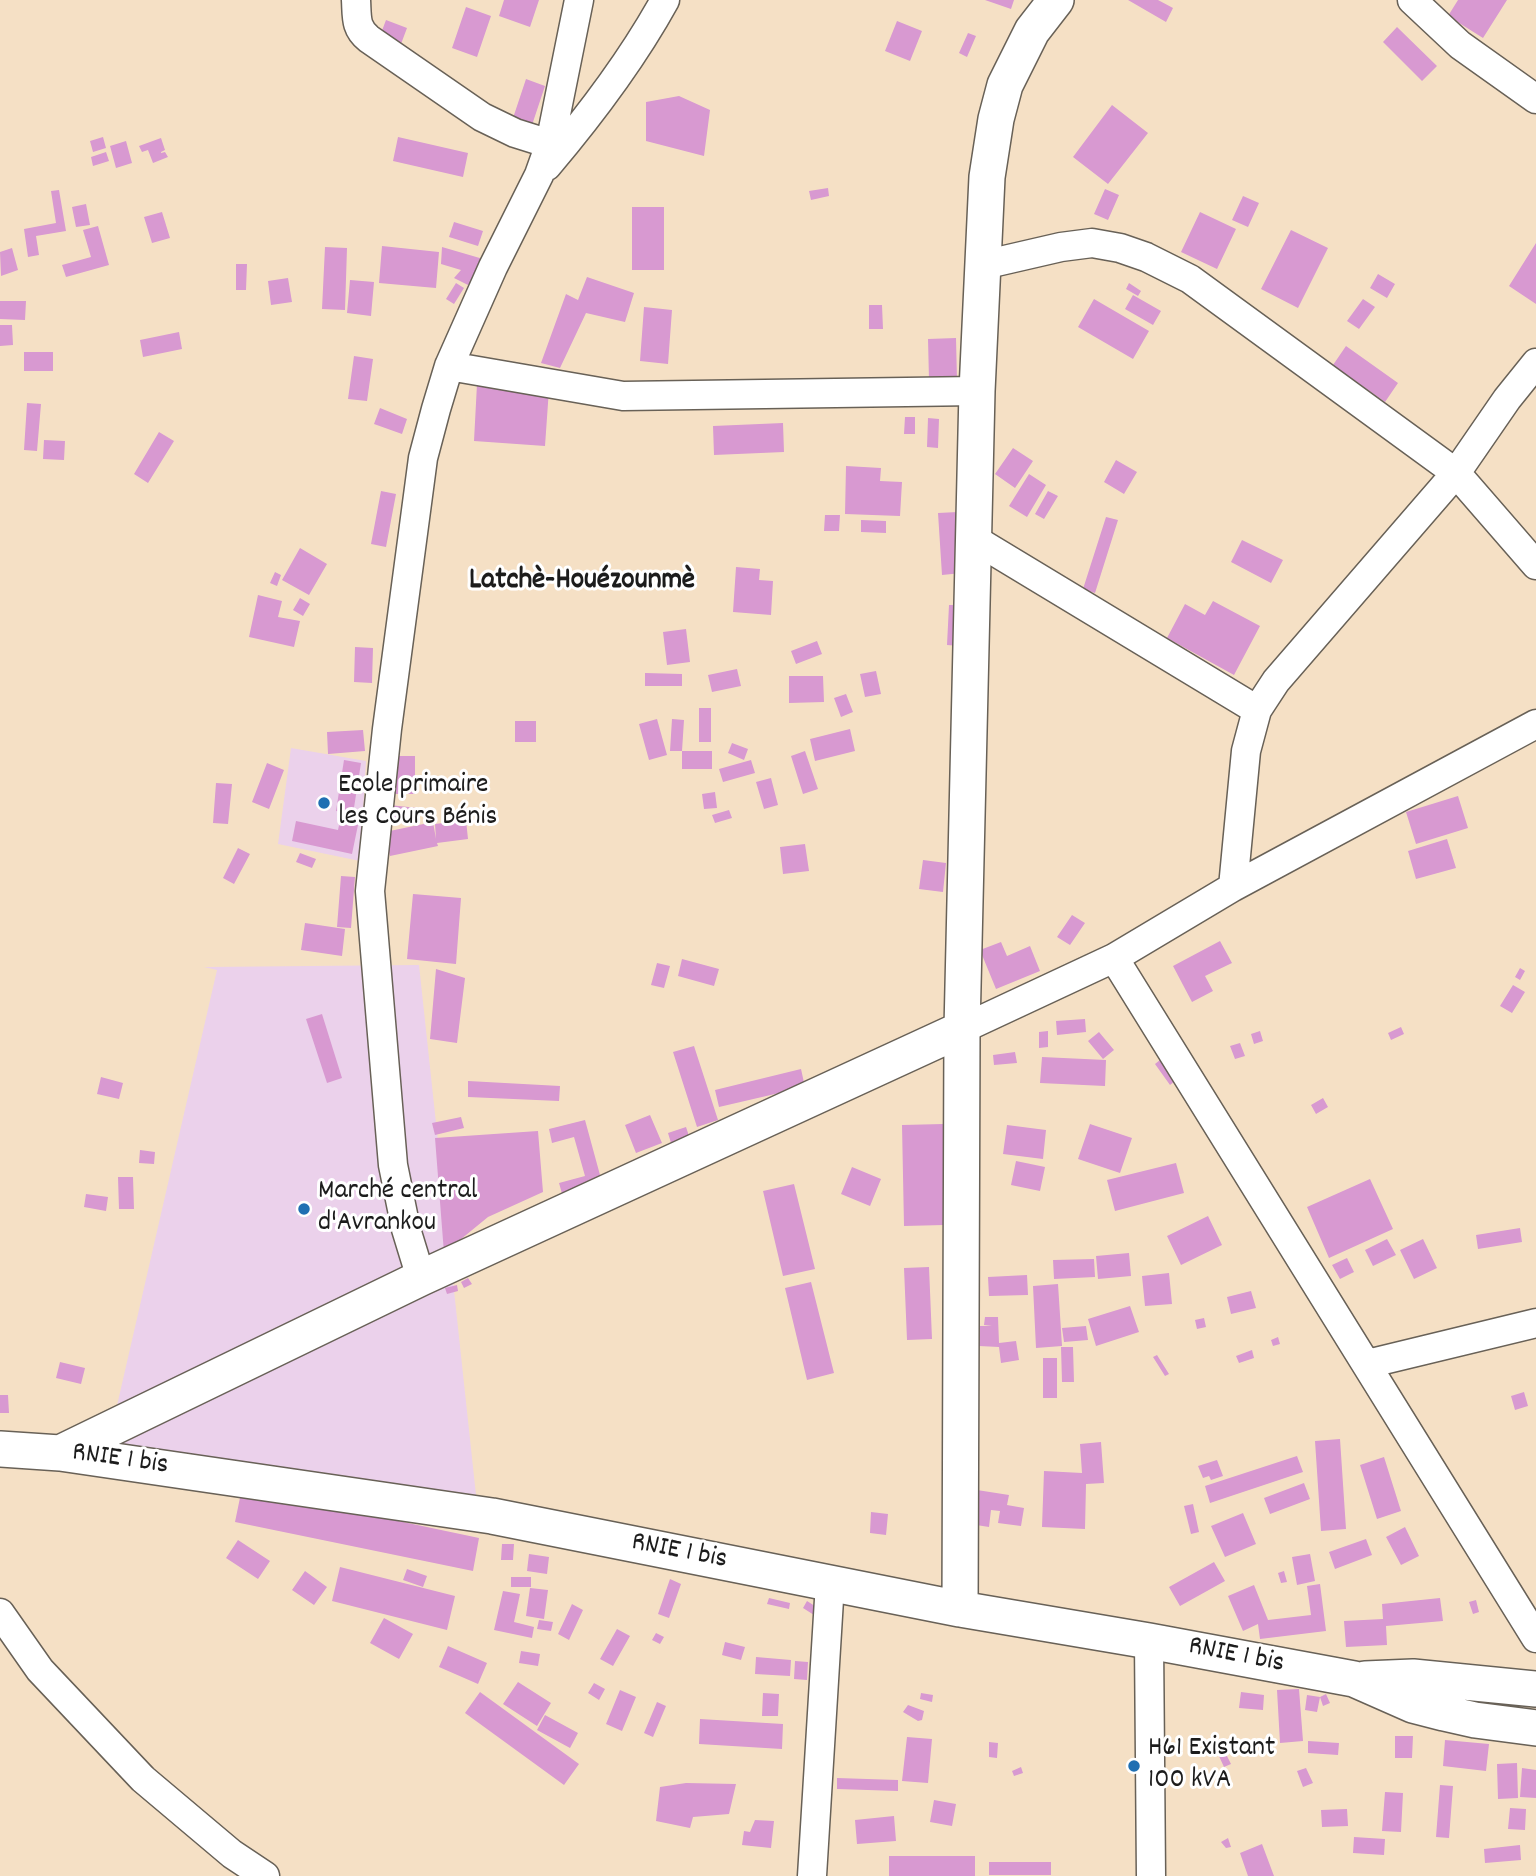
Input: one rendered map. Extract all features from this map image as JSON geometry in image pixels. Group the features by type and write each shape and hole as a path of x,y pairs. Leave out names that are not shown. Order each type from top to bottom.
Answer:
{"main road":[{"path":"960,1609 962,1029 977,391 987,177 996,119 1005,85 1032,31 1056,0"},
{"path":"60,1453 421,1278 962,1029"},
{"name":"RNIE 1 bis","path":"0,1449 60,1453 492,1516 960,1609 1354,1679"},
{"path":"1354,1679 1413,1677 1536,1689"},
{"path":"1354,1679 1413,1705 1475,1720 1536,1728"}],"street":[{"path":"356,0 361,32 369,39 482,117 515,133 550,144"},
{"path":"421,1278 406,1229 393,1165 370,891 387,729 423,458 449,366 493,267 539,175 550,144 579,0"},
{"path":"539,175 611,85 647,33 665,0"},
{"path":"1412,0 1460,45 1536,99"},
{"path":"983,265 1061,247 1092,243 1120,248 1146,257 1190,279 1457,473 1536,565"},
{"path":"1233,887 1246,751 1257,710 1276,681 1457,473 1536,363"},
{"path":"449,366 623,396 977,391"},
{"path":"974,539 1257,710"},
{"path":"962,1029 1114,958 1233,887 1536,724"},
{"path":"1114,958 1536,1638"},
{"path":"1367,1364 1536,1323"},
{"path":"812,1876 830,1583"},
{"path":"0,1613 40,1670 143,1779 232,1854 265,1876"},
{"path":"1149,1641 1151,1876"}],"shaded area":[{"name":"Ecole primaire les Cours Bénis","path":"291,748 366,761 360,861 278,844"},
{"name":"Marché central d'Avrankou","path":"419,965 476,1495 263,1464 107,1449 217,970 204,967"}],"building":[{"path":"504,0 539,0 530,27 499,16"},
{"path":"985,0 1014,0 1011,9"},
{"path":"1128,0 1158,0 1173,8 1166,22"},
{"path":"1458,0 1507,0 1483,38 1448,16"},
{"path":"466,7 491,16 477,57 452,48"},
{"path":"386,20 407,28 401,44 380,36"},
{"path":"897,21 922,31 910,61 885,51"},
{"path":"1397,27 1437,66 1422,81 1383,42"},
{"path":"968,33 976,36 967,57 959,53"},
{"path":"526,79 545,86 529,134 510,127"},
{"path":"679,96 710,110 704,156 646,141 646,102"},
{"path":"1112,105 1148,133 1108,184 1073,157"},
{"path":"103,137 106,148 93,152 90,141"},
{"path":"398,137 468,153 463,177 393,161"},
{"path":"161,138 165,150 161,153 165,152 168,157 153,163 148,150 142,152 139,146"},
{"path":"126,141 132,163 116,168 110,146"},
{"path":"106,152 109,161 93,166 91,157"},
{"path":"828,188 829,196 811,200 809,191"},
{"path":"1105,189 1119,195 1108,220 1094,214"},
{"path":"59,190 66,231 36,236 39,255 28,257 24,229 56,223 51,191"},
{"path":"1243,196 1259,203 1248,227 1232,220"},
{"path":"86,204 90,225 76,227 72,207"},
{"path":"632,207 664,207 664,270 632,270"},
{"path":"162,212 170,238 152,243 144,217"},
{"path":"1200,212 1236,229 1217,269 1181,252"},
{"path":"454,222 483,231 478,246 449,237"},
{"path":"98,226 109,265 66,277 62,265 91,257 83,230"},
{"path":"1291,230 1328,248 1298,308 1261,289"},
{"path":"1536,243 1536,304 1509,286"},
{"path":"382,246 439,252 436,288 379,283"},
{"path":"325,247 347,248 345,310 322,309"},
{"path":"442,247 490,261 468,285 454,278 461,270 441,264"},
{"path":"12,248 18,270 1,276 0,252"},
{"path":"236,264 247,264 246,290 236,290"},
{"path":"1378,274 1395,284 1387,298 1370,288"},
{"path":"587,277 634,293 625,322 586,313 560,368 541,363 566,294 578,300"},
{"path":"288,278 292,302 271,305 268,281"},
{"path":"350,280 374,282 371,316 347,313"},
{"path":"456,283 464,288 454,304 446,299"},
{"path":"1129,283 1141,291 1138,296 1126,289"},
{"path":"1133,295 1161,311 1153,325 1125,309"},
{"path":"1094,299 1149,331 1133,359 1078,327"},
{"path":"1363,299 1375,307 1359,329 1347,321"},
{"path":"0,301 26,301 25,320 0,319"},
{"path":"869,305 882,305 883,329 869,329"},
{"path":"644,307 672,310 668,364 640,361"},
{"path":"0,325 12,325 13,345 0,346"},
{"path":"179,332 182,349 143,357 140,340"},
{"path":"956,338 957,380 929,380 928,339"},
{"path":"1346,346 1398,383 1385,402 1333,365"},
{"path":"24,352 53,352 53,371 24,371"},
{"path":"354,356 373,359 367,401 348,399"},
{"path":"477,384 549,389 545,446 474,441"},
{"path":"27,403 41,404 37,451 24,450"},
{"path":"380,408 407,419 402,434 374,424"},
{"path":"905,417 915,417 915,434 904,434"},
{"path":"928,418 939,419 938,448 927,447"},
{"path":"783,423 784,452 714,455 713,426"},
{"path":"159,432 174,441 148,483 134,474"},
{"path":"44,440 65,441 64,460 43,459"},
{"path":"1013,448 1033,461 1015,488 995,474"},
{"path":"1116,460 1137,472 1124,494 1104,482"},
{"path":"846,466 881,468 880,481 902,482 900,516 845,514"},
{"path":"1029,474 1046,485 1027,517 1009,506"},
{"path":"381,491 396,494 386,547 371,544"},
{"path":"1048,491 1058,496 1044,519 1035,514"},
{"path":"958,512 962,573 942,575 938,513"},
{"path":"825,515 840,515 839,531 824,531"},
{"path":"1106,517 1118,520 1095,593 1083,589"},
{"path":"861,520 886,521 886,533 861,532"},
{"path":"1242,540 1283,560 1271,583 1231,562"},
{"path":"300,548 327,564 309,595 282,580"},
{"path":"736,567 760,569 759,580 773,581 771,615 733,612"},
{"path":"275,572 281,575 277,586 270,583"},
{"path":"258,595 282,601 278,617 300,621 294,647 249,637"},
{"path":"300,598 310,604 303,616 293,610"},
{"path":"1213,601 1260,626 1234,675 1167,638 1185,604 1205,615"},
{"path":"949,605 961,605 960,646 947,645"},
{"path":"686,629 690,662 667,665 663,632"},
{"path":"817,641 822,654 796,664 791,651"},
{"path":"355,647 373,648 372,683 354,682"},
{"path":"737,669 741,686 712,692 708,675"},
{"path":"876,671 881,694 865,697 860,674"},
{"path":"645,673 682,674 682,686 645,686"},
{"path":"789,676 823,676 824,702 789,703"},
{"path":"846,694 853,712 841,717 834,698"},
{"path":"699,708 711,708 711,742 699,742"},
{"path":"657,719 667,755 649,760 639,724"},
{"path":"672,719 684,720 682,751 670,751"},
{"path":"515,721 536,721 536,742 515,742"},
{"path":"850,729 855,751 815,761 810,739"},
{"path":"363,730 365,751 328,754 327,732"},
{"path":"732,743 748,749 744,760 728,753"},
{"path":"682,751 712,751 712,769 682,769"},
{"path":"805,751 818,789 803,794 791,756"},
{"path":"395,756 415,756 415,794 394,794"},
{"path":"344,760 361,763 353,814 336,811"},
{"path":"751,760 755,773 723,782 719,769"},
{"path":"267,763 284,770 269,809 252,802"},
{"path":"771,778 778,805 764,809 756,782"},
{"path":"216,783 232,784 228,824 213,823"},
{"path":"715,792 717,808 704,809 702,794"},
{"path":"1458,796 1468,828 1416,844 1406,812"},
{"path":"389,805 418,808 417,824 387,821"},
{"path":"729,810 732,818 715,823 712,815"},
{"path":"341,816 359,820 352,854 292,841 296,821 338,830"},
{"path":"466,820 468,839 437,843 438,846 390,856 385,832 433,822 436,839 435,824"},
{"path":"1447,839 1456,868 1416,879 1408,851"},
{"path":"805,844 809,871 783,874 780,847"},
{"path":"238,848 250,854 234,884 223,878"},
{"path":"300,853 316,859 312,868 296,862"},
{"path":"923,860 946,863 943,892 919,889"},
{"path":"341,876 355,877 351,928 337,927"},
{"path":"413,894 461,898 456,964 407,959"},
{"path":"1072,915 1085,923 1070,945 1057,937"},
{"path":"305,923 345,929 342,956 301,950"},
{"path":"1220,941 1232,963 1205,976 1213,991 1192,1002 1173,966"},
{"path":"1001,942 1007,956 1030,946 1040,971 996,989 980,950"},
{"path":"682,959 719,969 714,986 678,976"},
{"path":"657,963 670,966 664,988 651,985"},
{"path":"1520,968 1525,971 1520,980 1515,977"},
{"path":"436,969 465,978 457,1043 430,1039"},
{"path":"1513,985 1525,992 1512,1013 1500,1006"},
{"path":"322,1014 342,1078 327,1083 306,1019"},
{"path":"1085,1019 1086,1032 1057,1035 1056,1021"},
{"path":"1401,1027 1404,1034 1391,1040 1388,1033"},
{"path":"1048,1031 1048,1047 1039,1048 1039,1032"},
{"path":"1260,1031 1263,1041 1254,1044 1251,1034"},
{"path":"1099,1032 1114,1050 1103,1059 1088,1041"},
{"path":"1240,1043 1245,1056 1235,1059 1230,1046"},
{"path":"694,1046 718,1120 697,1127 673,1052"},
{"path":"1015,1052 1017,1063 994,1065 993,1055"},
{"path":"1042,1057 1106,1060 1105,1086 1040,1083"},
{"path":"1160,1060 1175,1081 1170,1085 1155,1064"},
{"path":"801,1069 805,1087 719,1107 715,1090"},
{"path":"101,1077 123,1083 119,1099 97,1094"},
{"path":"468,1081 560,1086 559,1101 468,1097"},
{"path":"1323,1098 1328,1107 1316,1114 1311,1105"},
{"path":"650,1115 662,1143 636,1153 625,1125"},
{"path":"461,1117 464,1128 435,1135 432,1123"},
{"path":"585,1120 603,1186 563,1197 559,1183 585,1176 574,1137 552,1143 549,1129"},
{"path":"943,1124 944,1225 904,1226 902,1125"},
{"path":"1090,1124 1132,1138 1120,1173 1078,1159"},
{"path":"1007,1125 1046,1130 1043,1159 1003,1154"},
{"path":"686,1127 689,1136 671,1143 668,1133"},
{"path":"538,1131 543,1192 488,1217 444,1253 435,1138"},
{"path":"140,1150 155,1152 154,1164 139,1163"},
{"path":"1016,1161 1045,1167 1040,1191 1011,1185"},
{"path":"1176,1163 1184,1193 1115,1211 1107,1180"},
{"path":"852,1167 881,1179 870,1206 841,1194"},
{"path":"118,1177 133,1177 134,1209 119,1209"},
{"path":"1370,1179 1393,1229 1329,1258 1307,1207"},
{"path":"794,1184 815,1269 783,1276 763,1191"},
{"path":"86,1194 108,1197 106,1211 84,1207"},
{"path":"1208,1216 1222,1245 1181,1265 1167,1236"},
{"path":"1520,1228 1522,1242 1478,1249 1476,1235"},
{"path":"1387,1239 1396,1255 1373,1266 1365,1250"},
{"path":"1423,1239 1437,1268 1414,1279 1400,1250"},
{"path":"1129,1253 1131,1276 1098,1279 1096,1256"},
{"path":"1347,1258 1354,1272 1340,1279 1332,1265"},
{"path":"1094,1259 1095,1277 1054,1279 1053,1260"},
{"path":"929,1267 932,1339 907,1340 904,1268"},
{"path":"1169,1273 1172,1304 1145,1306 1142,1276"},
{"path":"1027,1275 1028,1295 989,1296 988,1277"},
{"path":"468,1278 472,1284 464,1288 461,1282"},
{"path":"811,1282 834,1373 807,1380 785,1288"},
{"path":"1058,1284 1062,1346 1036,1348 1033,1286"},
{"path":"457,1285 458,1291 447,1294 445,1288"},
{"path":"1251,1291 1256,1308 1231,1314 1227,1297"},
{"path":"1130,1306 1139,1332 1096,1346 1088,1319"},
{"path":"985,1317 998,1317 999,1343 1016,1341 1019,1360 1001,1363 999,1347 979,1346 980,1326 992,1326 984,1325"},
{"path":"1204,1318 1206,1327 1197,1329 1195,1320"},
{"path":"1086,1326 1088,1340 1064,1342 1062,1328"},
{"path":"1278,1337 1280,1344 1273,1346 1271,1340"},
{"path":"1061,1347 1073,1347 1074,1382 1062,1382"},
{"path":"1252,1350 1254,1358 1239,1363 1236,1356"},
{"path":"1157,1355 1169,1374 1165,1376 1153,1357"},
{"path":"1043,1358 1057,1358 1057,1398 1043,1398"},
{"path":"60,1362 85,1368 81,1384 56,1378"},
{"path":"1524,1392 1528,1406 1515,1410 1511,1396"},
{"path":"0,1395 8,1395 9,1413 0,1413"},
{"path":"1340,1439 1346,1529 1321,1531 1315,1441"},
{"path":"1101,1442 1104,1483 1086,1484 1085,1529 1042,1527 1044,1471 1082,1473 1080,1444"},
{"path":"1297,1456 1303,1472 1210,1503 1205,1486"},
{"path":"1384,1457 1401,1511 1377,1519 1360,1465"},
{"path":"1217,1460 1223,1476 1211,1480 1209,1476 1203,1478 1198,1466"},
{"path":"1304,1483 1310,1499 1270,1514 1264,1498"},
{"path":"242,1488 479,1538 473,1571 235,1522"},
{"path":"977,1490 1009,1495 1007,1505 1024,1508 1021,1526 998,1523 1000,1511 991,1510 989,1527 970,1524"},
{"path":"1193,1504 1199,1532 1191,1534 1184,1506"},
{"path":"871,1512 888,1514 886,1535 870,1533"},
{"path":"1243,1513 1256,1544 1225,1557 1211,1526"},
{"path":"1405,1527 1419,1556 1401,1565 1386,1537"},
{"path":"1366,1539 1372,1555 1335,1569 1329,1552"},
{"path":"238,1540 270,1561 258,1579 226,1558"},
{"path":"502,1544 514,1544 513,1560 501,1560"},
{"path":"529,1554 549,1557 547,1574 527,1571"},
{"path":"1310,1554 1315,1581 1297,1585 1292,1557"},
{"path":"1214,1562 1225,1581 1180,1606 1169,1587"},
{"path":"340,1567 455,1596 447,1630 332,1601"},
{"path":"407,1569 427,1576 423,1587 403,1580"},
{"path":"305,1571 327,1587 314,1605 292,1590"},
{"path":"1284,1571 1287,1582 1281,1583 1278,1573"},
{"path":"511,1577 531,1577 531,1587 511,1587"},
{"path":"670,1579 681,1584 669,1618 658,1614"},
{"path":"1320,1584 1326,1631 1260,1639 1258,1624 1243,1631 1228,1596 1254,1585 1268,1620 1311,1615 1307,1586"},
{"path":"530,1588 548,1590 544,1619 526,1616"},
{"path":"503,1591 520,1594 514,1622 534,1627 532,1638 494,1630"},
{"path":"769,1598 790,1603 789,1609 767,1604"},
{"path":"1440,1598 1443,1621 1386,1626 1387,1645 1346,1647 1344,1621 1383,1619 1382,1604"},
{"path":"1476,1600 1479,1612 1473,1614 1469,1602"},
{"path":"807,1601 818,1608 814,1615 803,1608"},
{"path":"572,1604 583,1610 569,1640 558,1634"},
{"path":"384,1618 413,1634 399,1659 370,1643"},
{"path":"539,1620 553,1622 551,1631 537,1629"},
{"path":"617,1629 630,1636 613,1666 600,1659"},
{"path":"656,1633 664,1637 660,1644 652,1640"},
{"path":"725,1642 745,1647 741,1660 722,1655"},
{"path":"448,1646 487,1663 478,1684 439,1667"},
{"path":"521,1651 540,1654 538,1666 519,1663"},
{"path":"756,1657 791,1660 790,1676 755,1674"},
{"path":"795,1661 808,1662 807,1680 794,1679"},
{"path":"518,1682 551,1703 537,1726 503,1704"},
{"path":"594,1683 605,1689 599,1700 588,1693"},
{"path":"1299,1689 1303,1741 1280,1743 1277,1690"},
{"path":"620,1690 636,1697 622,1731 606,1724"},
{"path":"480,1692 579,1764 564,1785 465,1713"},
{"path":"1241,1692 1264,1695 1263,1710 1239,1708"},
{"path":"763,1693 779,1694 778,1716 762,1716"},
{"path":"921,1693 933,1695 932,1702 920,1699"},
{"path":"1326,1694 1330,1703 1323,1706 1320,1697"},
{"path":"1307,1695 1320,1697 1317,1712 1305,1710"},
{"path":"657,1702 666,1706 653,1737 644,1733"},
{"path":"908,1705 924,1711 922,1720 918,1721 903,1712"},
{"path":"545,1715 578,1733 570,1748 537,1730"},
{"path":"700,1719 783,1724 782,1749 699,1744"},
{"path":"1395,1736 1413,1736 1412,1758 1395,1758"},
{"path":"907,1737 932,1739 928,1783 902,1781"},
{"path":"1445,1740 1489,1744 1486,1771 1443,1766"},
{"path":"1308,1741 1339,1743 1338,1755 1308,1753"},
{"path":"989,1742 998,1743 997,1758 989,1757"},
{"path":"1224,1750 1231,1764 1224,1767 1218,1754"},
{"path":"1517,1763 1518,1798 1498,1799 1497,1764"},
{"path":"1021,1767 1023,1773 1014,1776 1012,1771"},
{"path":"1306,1768 1313,1783 1303,1787 1297,1771"},
{"path":"1522,1768 1536,1770 1536,1798 1520,1797"},
{"path":"837,1778 898,1780 898,1791 837,1789"},
{"path":"686,1783 736,1784 729,1814 693,1817 690,1828 656,1821 660,1787"},
{"path":"1440,1785 1453,1786 1449,1838 1436,1837"},
{"path":"1385,1792 1403,1793 1401,1832 1382,1831"},
{"path":"934,1800 956,1804 952,1826 930,1822"},
{"path":"1510,1808 1526,1809 1525,1830 1508,1829"},
{"path":"1347,1809 1348,1826 1322,1827 1321,1810"},
{"path":"894,1816 896,1841 857,1844 855,1820"},
{"path":"755,1820 774,1821 771,1848 742,1845 744,1831 750,1832"},
{"path":"1354,1837 1385,1839 1384,1855 1353,1853"},
{"path":"1228,1838 1231,1847 1226,1848 1221,1842"},
{"path":"1262,1844 1274,1876 1248,1876 1240,1853"},
{"path":"1520,1845 1521,1860 1485,1863 1484,1849"},
{"path":"889,1856 975,1856 975,1876 889,1876"},
{"path":"989,1862 1051,1862 1051,1875 989,1875"}],"place":[{"name":"Ecole primaire les Cours Bénis","path":"324,803"},
{"name":"Marché central d'Avrankou","path":"304,1209"},
{"name":"H61 Existant 100 kVA","path":"1134,1766"}],"district":[{"name":"Latchè-Houézounmè","path":"582,583"}]}
